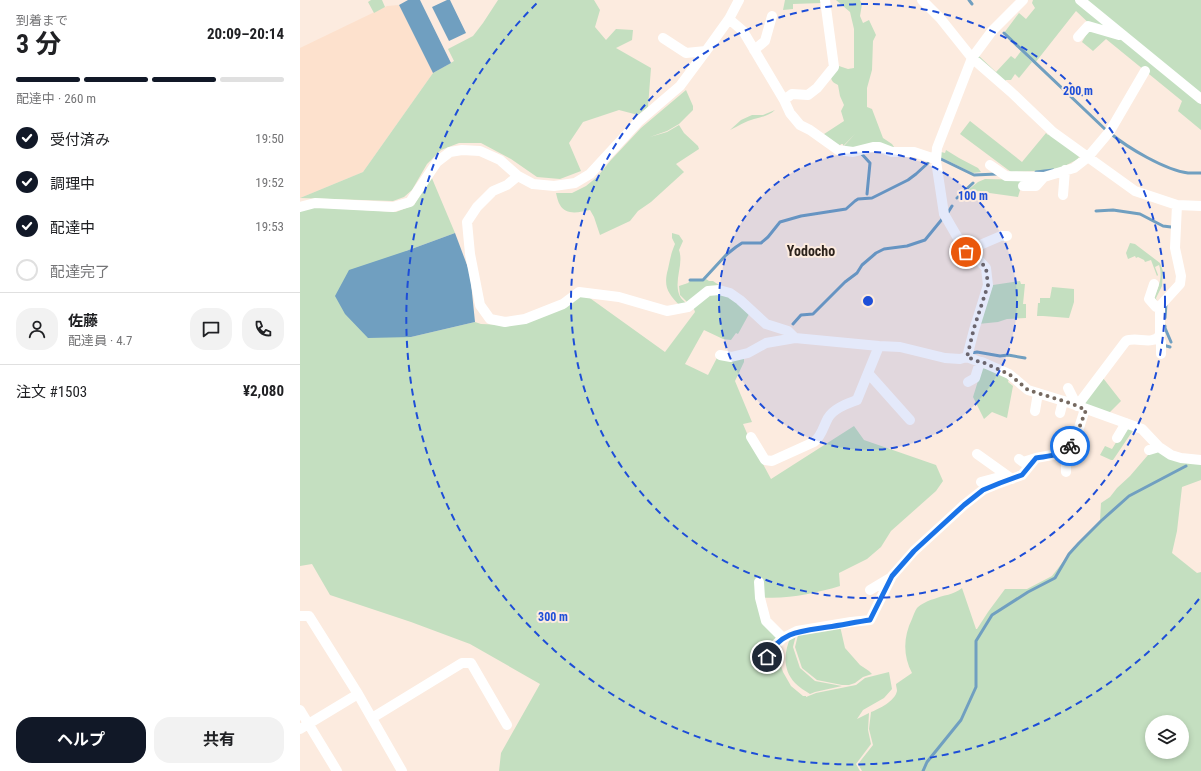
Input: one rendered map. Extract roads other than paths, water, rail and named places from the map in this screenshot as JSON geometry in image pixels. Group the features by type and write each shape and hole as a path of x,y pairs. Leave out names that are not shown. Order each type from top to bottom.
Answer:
{"street":[{"path":"300,207 316,204 393,207 410,202 437,162 450,152 462,150 480,151 500,160 518,176 533,184 554,186 575,183 590,174 638,122 680,86 729,19 739,0"},
{"path":"784,100 792,94 808,95 817,88 826,71 834,67 824,28 825,0"},
{"path":"922,0 940,18 972,58 1011,92 1053,132 1136,191 1177,205 1201,206"},
{"path":"967,357 974,328 988,285 986,268 978,259 968,254 944,214 936,159 937,148 972,58 992,31 1023,0"},
{"path":"1080,0 1201,99"},
{"path":"754,50 765,41 772,16"},
{"path":"729,19 743,31 766,68 790,113 800,125 810,130 838,150 853,152 879,147 892,152 914,152 936,159"},
{"path":"1078,37 1088,26 1125,37"},
{"path":"663,38 686,53 706,51"},
{"path":"990,165 1006,176 1044,177 1074,168 1088,157 1110,131 1145,71"},
{"path":"1063,195 1066,170"},
{"path":"518,176 507,185 492,191 477,207 467,222 470,254 480,305 490,319 505,322 525,319 563,304 579,292 619,297 667,311 688,307 708,291 719,290 730,293 740,300 766,324 788,331 795,338"},
{"path":"1022,186 1036,186 1044,177"},
{"path":"1062,458 1078,431 1081,408 1126,341 1131,339 1152,341 1160,335 1160,306 1180,284 1181,276 1175,248 1177,205"},
{"path":"966,251 1001,236 1007,236"},
{"path":"1154,284 1150,298 1156,307 1160,306"},
{"path":"720,355 730,357 748,353 766,343 795,338 900,347 945,358 960,359 967,357 1009,374 1028,390 1142,429 1154,449 1181,458 1201,460"},
{"path":"1158,338 1161,342 1161,354"},
{"path":"751,437 765,460 772,461 814,442 819,438 829,416 840,407 857,400 879,346"},
{"path":"968,382 976,378 980,362"},
{"path":"868,373 910,420"},
{"path":"1068,388 1081,408"},
{"path":"1035,411 1038,393"},
{"path":"1060,413 1063,401"},
{"path":"1117,438 1126,423"},
{"path":"978,454 1012,478"},
{"path":"1019,459 1023,462 1036,458 1062,458"},
{"path":"767,657 772,648 784,638 797,631 870,620 892,576 914,551 983,490 1022,475 1036,458"},
{"path":"1062,458 1066,464 1066,472"},
{"path":"981,482 996,478 1012,478"},
{"path":"945,518 958,505 966,504"},
{"path":"870,590 892,576"},
{"path":"759,582 760,598 766,621 784,638"},
{"path":"300,616 309,616 358,694 402,771"},
{"path":"372,718 462,663 471,663 507,725"},
{"path":"304,726 358,694"},
{"path":"300,710 304,726 337,771"}],"water":[{"path":"408,0 420,0 451,63 433,73 399,5"},
{"path":"450,0 466,33 449,41 432,7"},
{"path":"455,233 470,273 475,322 411,337 368,338 345,314 335,296 349,270"}],"waterway":[{"path":"969,0 972,4"},
{"path":"1004,33 1107,131"},
{"path":"1110,133 1147,158 1169,168 1188,173 1201,173"},
{"path":"860,152 870,163 867,194"},
{"path":"941,159 974,175 997,174"},
{"path":"690,280 703,280 726,255 742,243 761,243 780,222 801,216 846,209 858,199 872,198 908,180 928,163"},
{"path":"1036,172 1053,170"},
{"path":"957,198 973,183"},
{"path":"947,214 952,206"},
{"path":"1096,211 1113,210 1140,214 1163,226 1171,227"},
{"path":"793,324 801,315 813,314 876,253 884,249 907,246 925,240 943,218"},
{"path":"1165,318 1166,304"},
{"path":"1165,326 1171,342"},
{"path":"1163,345 1170,347"},
{"path":"972,353 977,352 1025,358"},
{"path":"923,771 927,762 961,720 976,687 976,641 992,615 1028,592 1055,578 1069,554 1101,521 1129,496 1186,466"}],"district":[{"name":"Yodocho","path":"811,251"}]}
